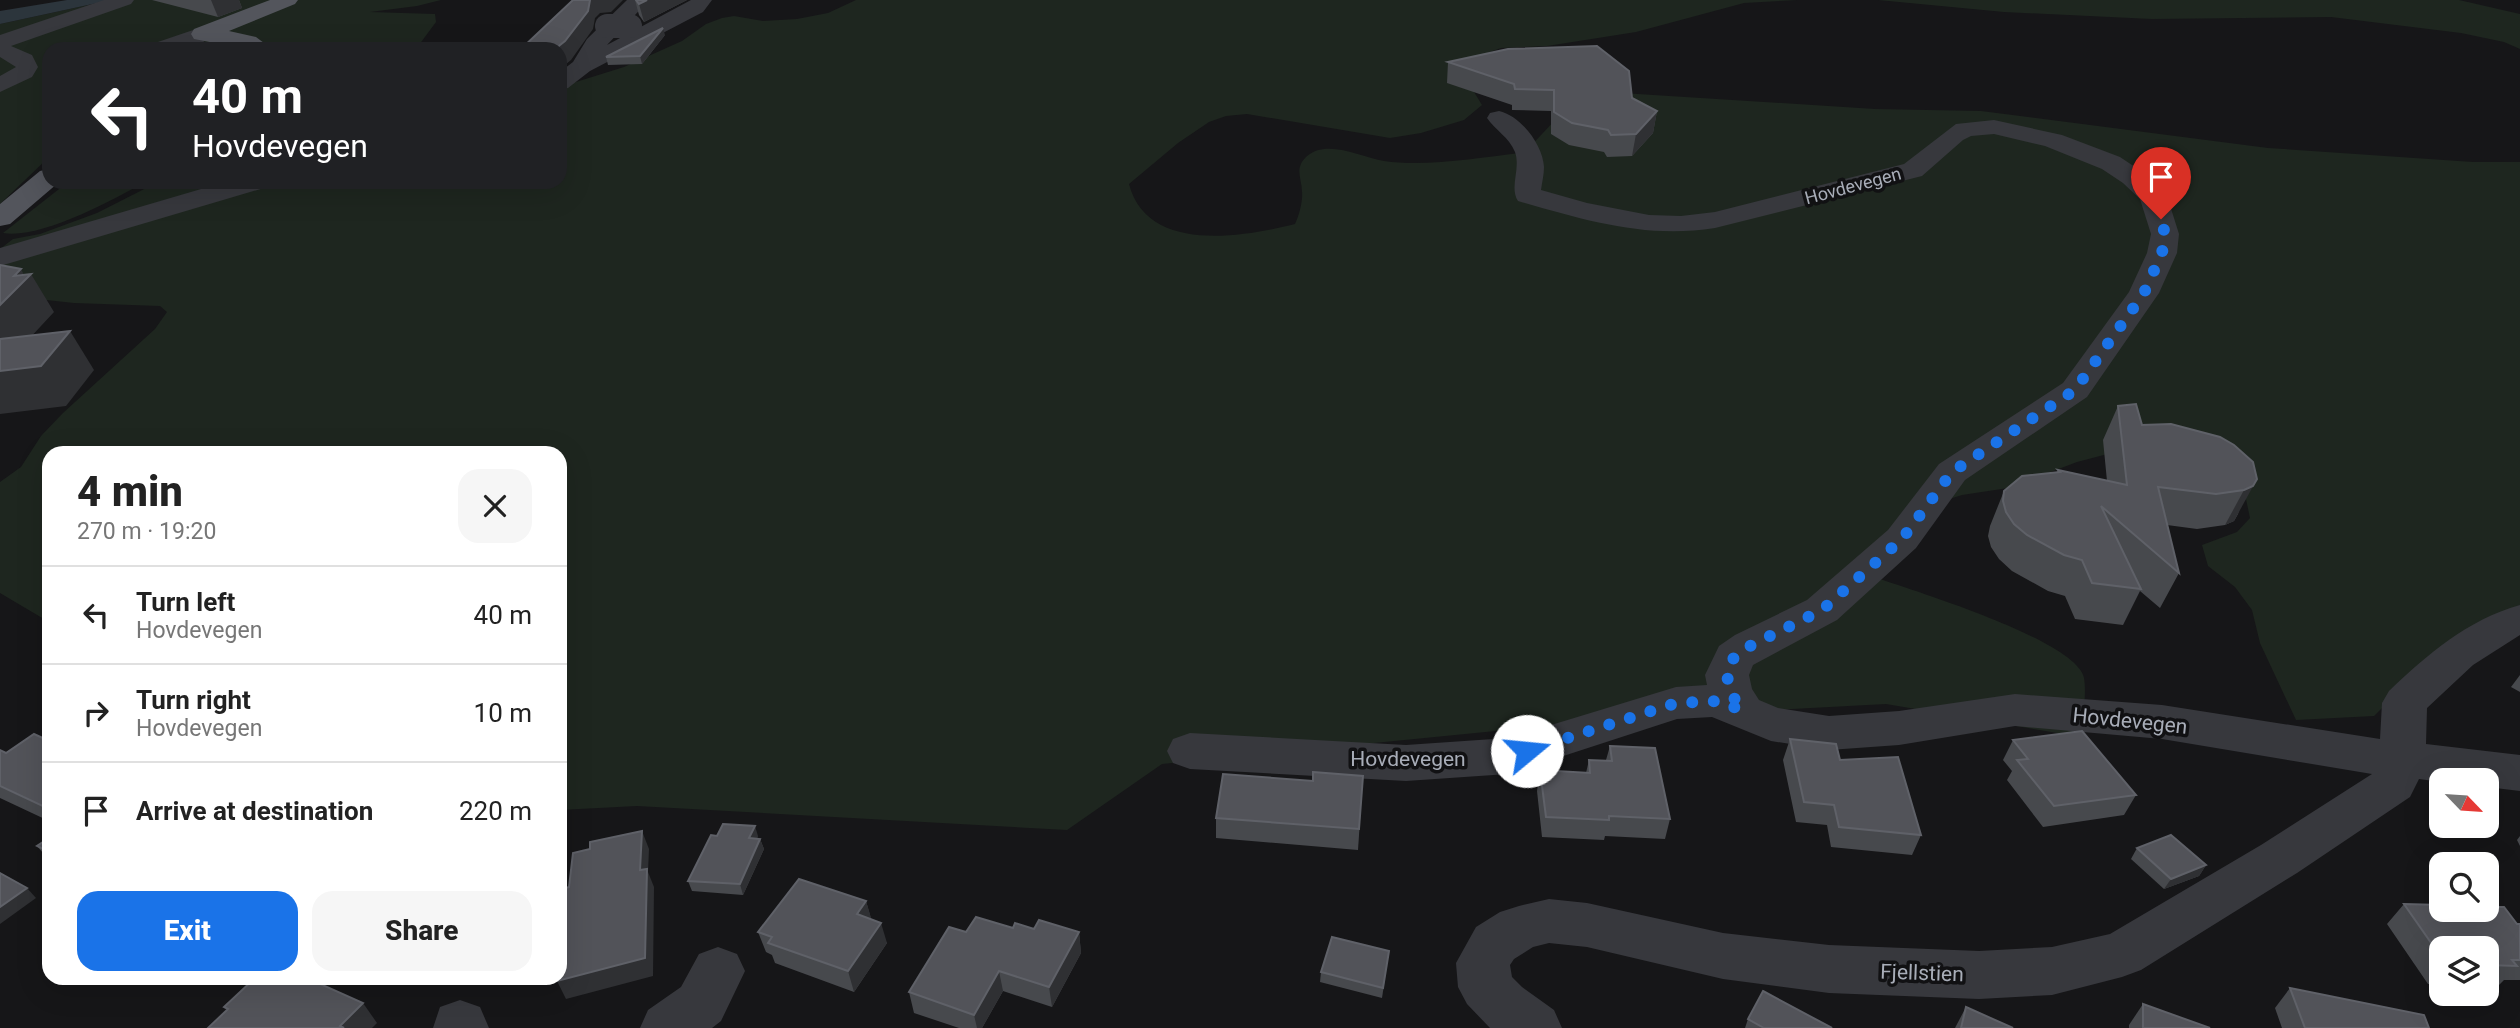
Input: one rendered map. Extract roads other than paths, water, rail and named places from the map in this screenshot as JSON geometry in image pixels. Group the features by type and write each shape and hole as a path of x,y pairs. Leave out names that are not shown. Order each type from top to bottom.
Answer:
{"main road":[{"path":"202,34 288,0"},
{"path":"202,34 250,42"},
{"path":"0,218 42,183"}],"street":[{"path":"0,41 124,0"},
{"path":"582,66 595,44 639,0"},
{"path":"567,78 582,66 696,8 702,0"},
{"path":"607,26 662,26"},
{"path":"180,42 202,34"},
{"path":"0,49 23,60 27,67 24,72 0,85"},
{"path":"0,99 37,89"},
{"name":"Hovdevegen","path":"1499,118 1517,133 1525,147 1531,170 1528,195 1557,206 1649,224 1681,225 1715,220 1913,170 1954,135 1977,127 2022,131 2064,144 2111,163 2153,196 2165,234 2162,253 2144,293 2075,390 1952,472 1902,539 1822,610 1750,646 1734,657 1727,675 1730,692 1742,710"},
{"path":"0,257 230,189"},
{"path":"2402,758 2405,704 2439,669 2506,624 2520,619"},
{"name":"Hovdevegen","path":"1189,751 1406,763 1508,756 1676,703 1717,701 1772,724 1829,733 1899,728 2015,710 2162,722 2363,755 2520,773"},
{"name":"Fjellstien","path":"1534,1028 1502,1005 1486,987 1483,963 1495,943 1519,928 1549,921 1587,925 1723,956 1829,969 1979,975 2052,971 2122,954 2279,859 2392,784 2402,758"},
{"path":"668,1028 701,1004 718,971"}]}
